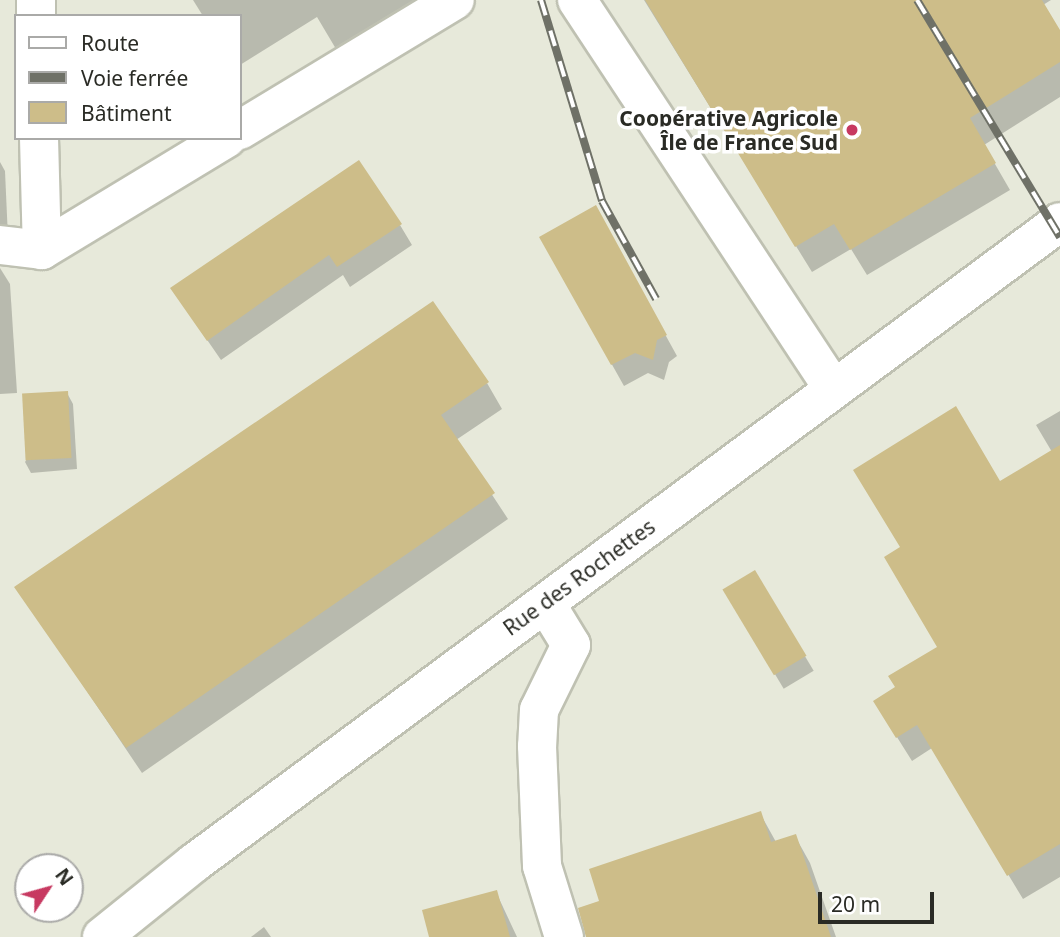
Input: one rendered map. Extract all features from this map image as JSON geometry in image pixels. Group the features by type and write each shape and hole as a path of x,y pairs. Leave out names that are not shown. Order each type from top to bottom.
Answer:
{"street":[{"path":"242,129 455,0"},
{"path":"578,0 833,388"},
{"path":"39,140 42,250"},
{"path":"0,245 42,250 224,140"},
{"name":"Rue des Rochettes","path":"102,937 194,863 1060,222"},
{"path":"545,604 571,645 539,710 537,746 541,866 564,937"}],"building":[{"name":"Coopérative Agricole Île de France Sud","path":"645,0 1042,0 1060,30 1060,62 970,118 996,163 850,250 834,224 795,247"},
{"path":"359,160 402,224 337,267 329,255 207,341 170,288"},
{"path":"596,205 667,335 657,340 653,360 635,353 611,365 539,237"},
{"path":"433,301 489,382 441,415 495,493 126,748 14,587"},
{"path":"68,391 72,458 26,460 22,393"},
{"path":"956,406 1000,481 1060,445 1060,844 1007,876 917,725 896,738 873,701 895,687 888,676 937,647 884,557 900,547 853,470"},
{"path":"755,570 807,656 774,675 722,590"},
{"path":"761,811 771,842 796,834 831,937 586,937 578,908 599,901 589,869"},
{"path":"497,890 510,937 429,937 422,910"}],"railway":[{"path":"541,0 602,201 656,299"},
{"path":"917,0 1060,237"}],"place":[{"name":"Coopérative Agricole Île de France Sud","path":"852,130"}]}
